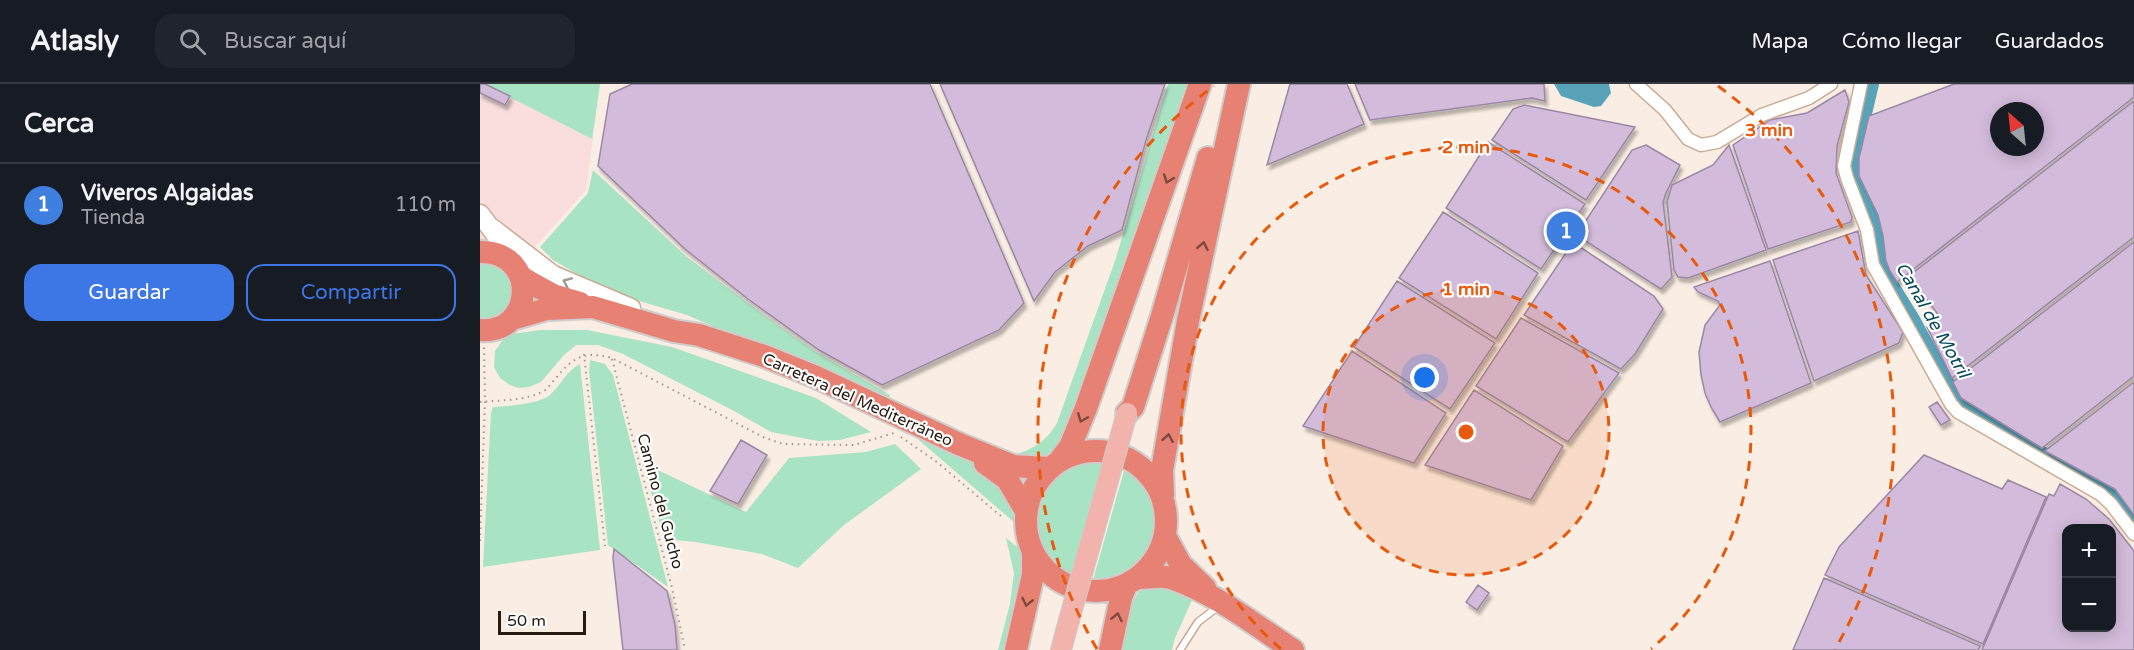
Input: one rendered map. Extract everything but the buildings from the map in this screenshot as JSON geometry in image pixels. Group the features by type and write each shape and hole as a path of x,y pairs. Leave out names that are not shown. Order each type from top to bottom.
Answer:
{"highway":[{"path":"1016,650 1033,575 1033,554 1026,533 1026,511 1030,495 1038,481 1070,447 1086,408 1200,84"},
{"path":"1127,413 1126,405 1151,301 1213,84"},
{"path":"1127,413 1133,407 1162,316 1229,84"},
{"path":"1162,496 1162,470 1188,321 1239,84"},
{"path":"480,252 501,255 516,269 553,295 593,307"},
{"path":"512,319 523,300 524,288 516,269"},
{"name":"Carretera del Mediterráneo","path":"482,330 504,325 512,319 547,309 593,307 674,331 699,335 764,356 1013,466 1055,464"},
{"name":"Carretera del Mediterráneo","path":"959,444 1007,479 1026,511"},
{"path":"1055,464 1079,453 1100,450 1120,454 1138,464 1153,478 1162,496 1167,516 1165,536 1155,559 1132,581 1121,598 1110,650"},
{"path":"1165,536 1181,565 1220,602"},
{"path":"1033,554 1054,578 1063,584 1084,591 1105,591 1132,581 1169,578 1220,602 1293,650"}],"main road":[{"path":"480,214 492,228 516,269"},
{"path":"492,228 553,275 614,302 677,321 699,335"},
{"path":"1061,650 1127,413"}],"street":[{"path":"1636,84 1665,110 1688,139 1701,145 1716,142 1762,115 1809,98 1832,84"},
{"path":"1861,84 1844,166 1847,178 1866,230 1873,265 1951,404 1958,412 2100,494 2111,504 2134,534"}],"lane":[{"path":"1180,650 1198,622 1220,602"}],"path":[{"path":"480,541 484,401 482,330"},
{"path":"584,354 605,546"},
{"path":"480,402 528,398 546,390 566,365 584,354 597,354 612,358 763,437 783,444 854,445 896,433 937,462 1002,517"},
{"name":"Camino del Gucho","path":"612,358 686,650"}],"shaded area":[{"path":"480,84 600,84 586,190 533,249 480,259"}],"green space":[{"path":"484,84 600,84 592,139"},
{"path":"1168,84 1191,84 1071,421 1052,454 1038,457 1014,455 1039,444 1057,423 1116,258"},
{"path":"593,170 687,257 816,352 890,395 888,402 687,315 629,298 591,282 553,260 540,247 588,193"},
{"path":"480,261 492,262 509,274 513,294 506,311 498,316 480,320"},
{"path":"540,330 587,330 672,347 816,398 871,432 840,440 818,441 771,432 623,354 598,345 576,345 564,355 541,382 519,388 510,385 500,378 494,367 495,351 502,341 512,334"},
{"path":"590,360 605,364 613,375 668,587 608,545 589,371"},
{"path":"580,364 600,550 483,567 493,407 539,401 550,395 571,370"},
{"path":"913,435 974,463 993,475 1015,511 1015,523"},
{"path":"895,444 921,469 844,525 798,568 762,554 696,542 664,539 643,463 746,512 789,458 866,452"},
{"path":"1096,461 1103,462 1072,575 1052,562 1042,546 1037,530 1037,514 1042,498 1063,473 1079,465"},
{"path":"1124,471 1139,480 1149,495 1155,521 1154,535 1150,548 1134,567 1122,574 1093,580"},
{"path":"1006,538 1020,549 1025,563 1006,650 998,650 1010,604 1014,573"},
{"path":"1160,585 1176,588 1192,600 1172,650 1120,650 1130,606 1140,590"}],"water":[{"path":"1554,84 1609,84 1611,93 1601,106 1594,107 1561,96"}],"waterway":[{"name":"Canal de Motril","path":"1873,84 1853,168 1877,222 1881,266 1914,319 1958,400 1963,406 2112,493 2134,522"}],"place":[{"name":"Viveros Algaidas","path":"1566,231"}]}
